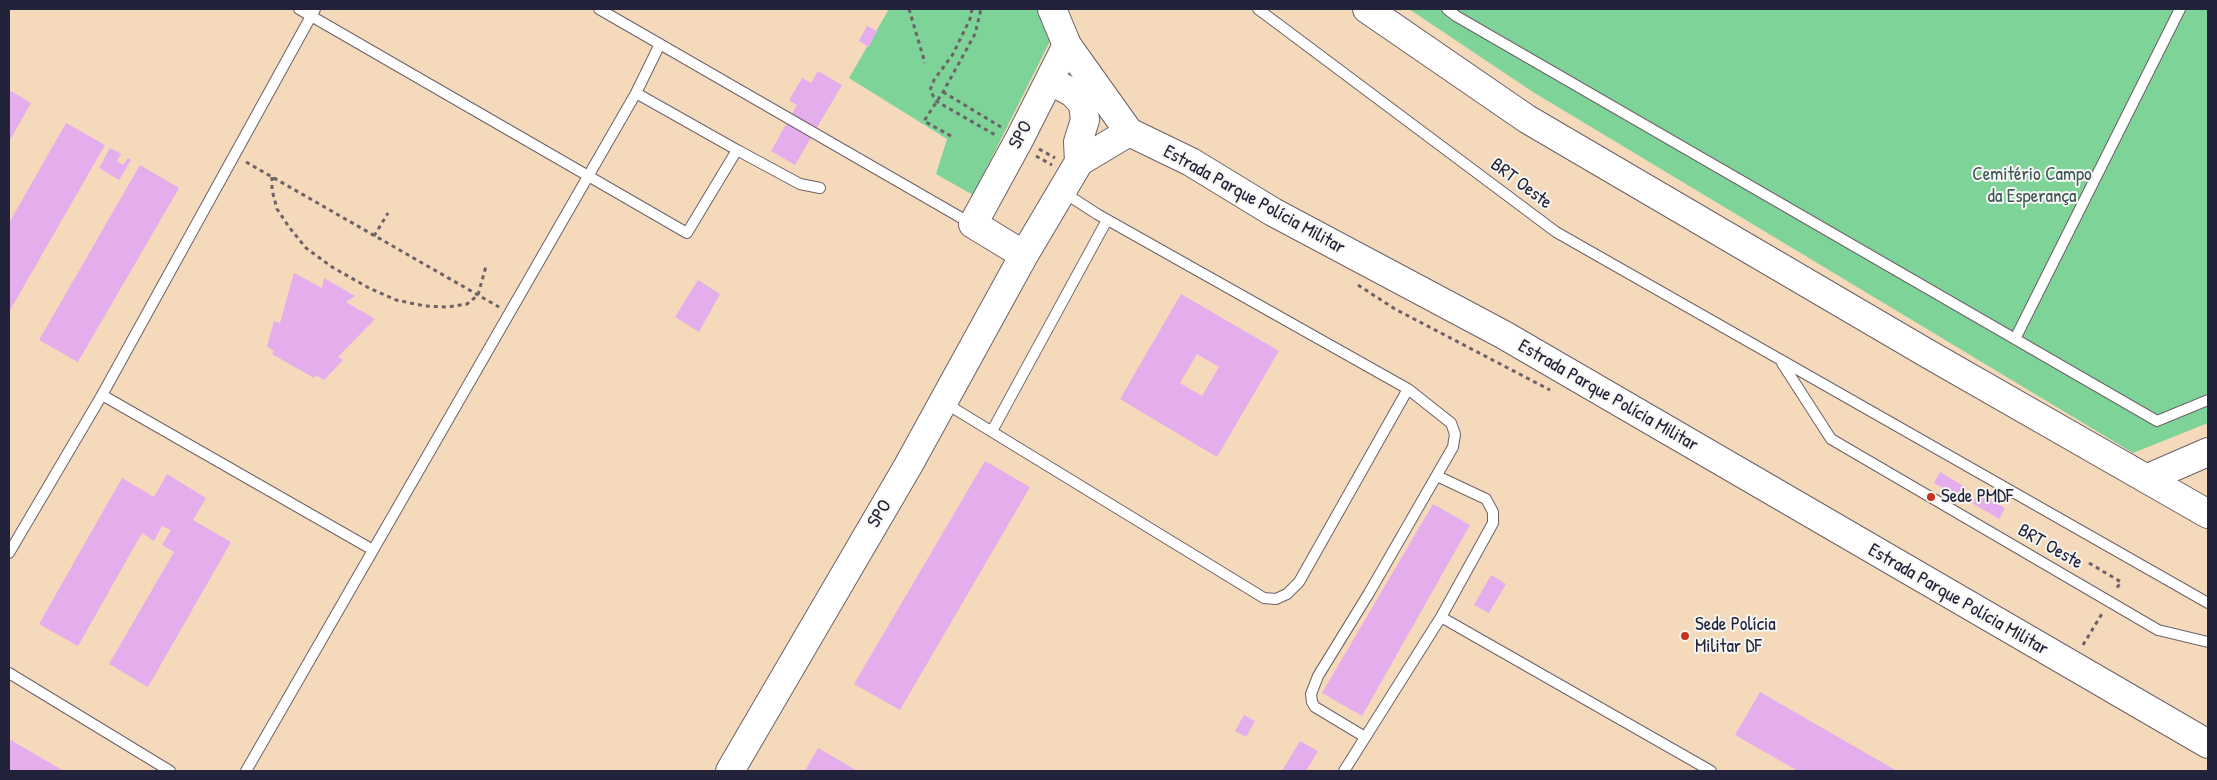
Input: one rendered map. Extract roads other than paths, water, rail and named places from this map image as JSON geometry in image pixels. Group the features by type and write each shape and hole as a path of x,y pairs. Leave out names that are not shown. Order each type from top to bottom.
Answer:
{"main road":[{"name":"Estrada Parque Polícia Militar","path":"1052,9 1067,45 1129,132 1191,162 1273,212 1504,335 2208,744"},
{"path":"1367,9 1527,119 1930,355 2208,514"},
{"name":"SPO","path":"972,224 1020,138 1067,45"},
{"path":"1048,84 1060,86 1073,93 1083,104 1085,120 1078,142 1079,162 1129,132"},
{"name":"SPO","path":"730,771 908,466 1024,254 1063,192 1079,162"},
{"path":"972,224 1024,254"},
{"path":"2148,478 2208,452"},
{"path":"2133,701 2161,705 2208,728"}],"lane":[{"path":"299,9 313,12 687,233 737,150"},
{"path":"598,9 972,224"},
{"name":"BRT Oeste","path":"1258,9 1556,232 2208,603"},
{"path":"1447,9 1464,21 2157,421 2208,400"},
{"path":"2015,339 2180,9"},
{"path":"9,554 102,395 313,12"},
{"path":"246,771 636,93 660,44"},
{"path":"636,93 800,184 820,188"},
{"path":"1063,192 1106,220 1408,389 1448,419 1454,427 1452,447 1438,476 1322,669 1311,694 1312,702 1316,707 1365,737"},
{"path":"992,431 1106,220"},
{"name":"BRT Oeste","path":"1780,360 1831,439 2158,630 2208,642"},
{"path":"943,402 1264,598 1276,599 1287,594 1299,582 1408,389"},
{"path":"102,395 373,550"},
{"path":"1344,771 1441,617 1489,531 1493,518 1492,508 1486,499 1438,476"},
{"path":"1441,617 1710,771"},
{"path":"9,673 170,771"}],"place":[{"name":"Sede PMDF","path":"1931,497"},
{"name":"Sede Polícia Militar DF","path":"1685,636"}],"park label":[{"name":"Cemitério Campo da Esperança","path":"2032,186"}]}
